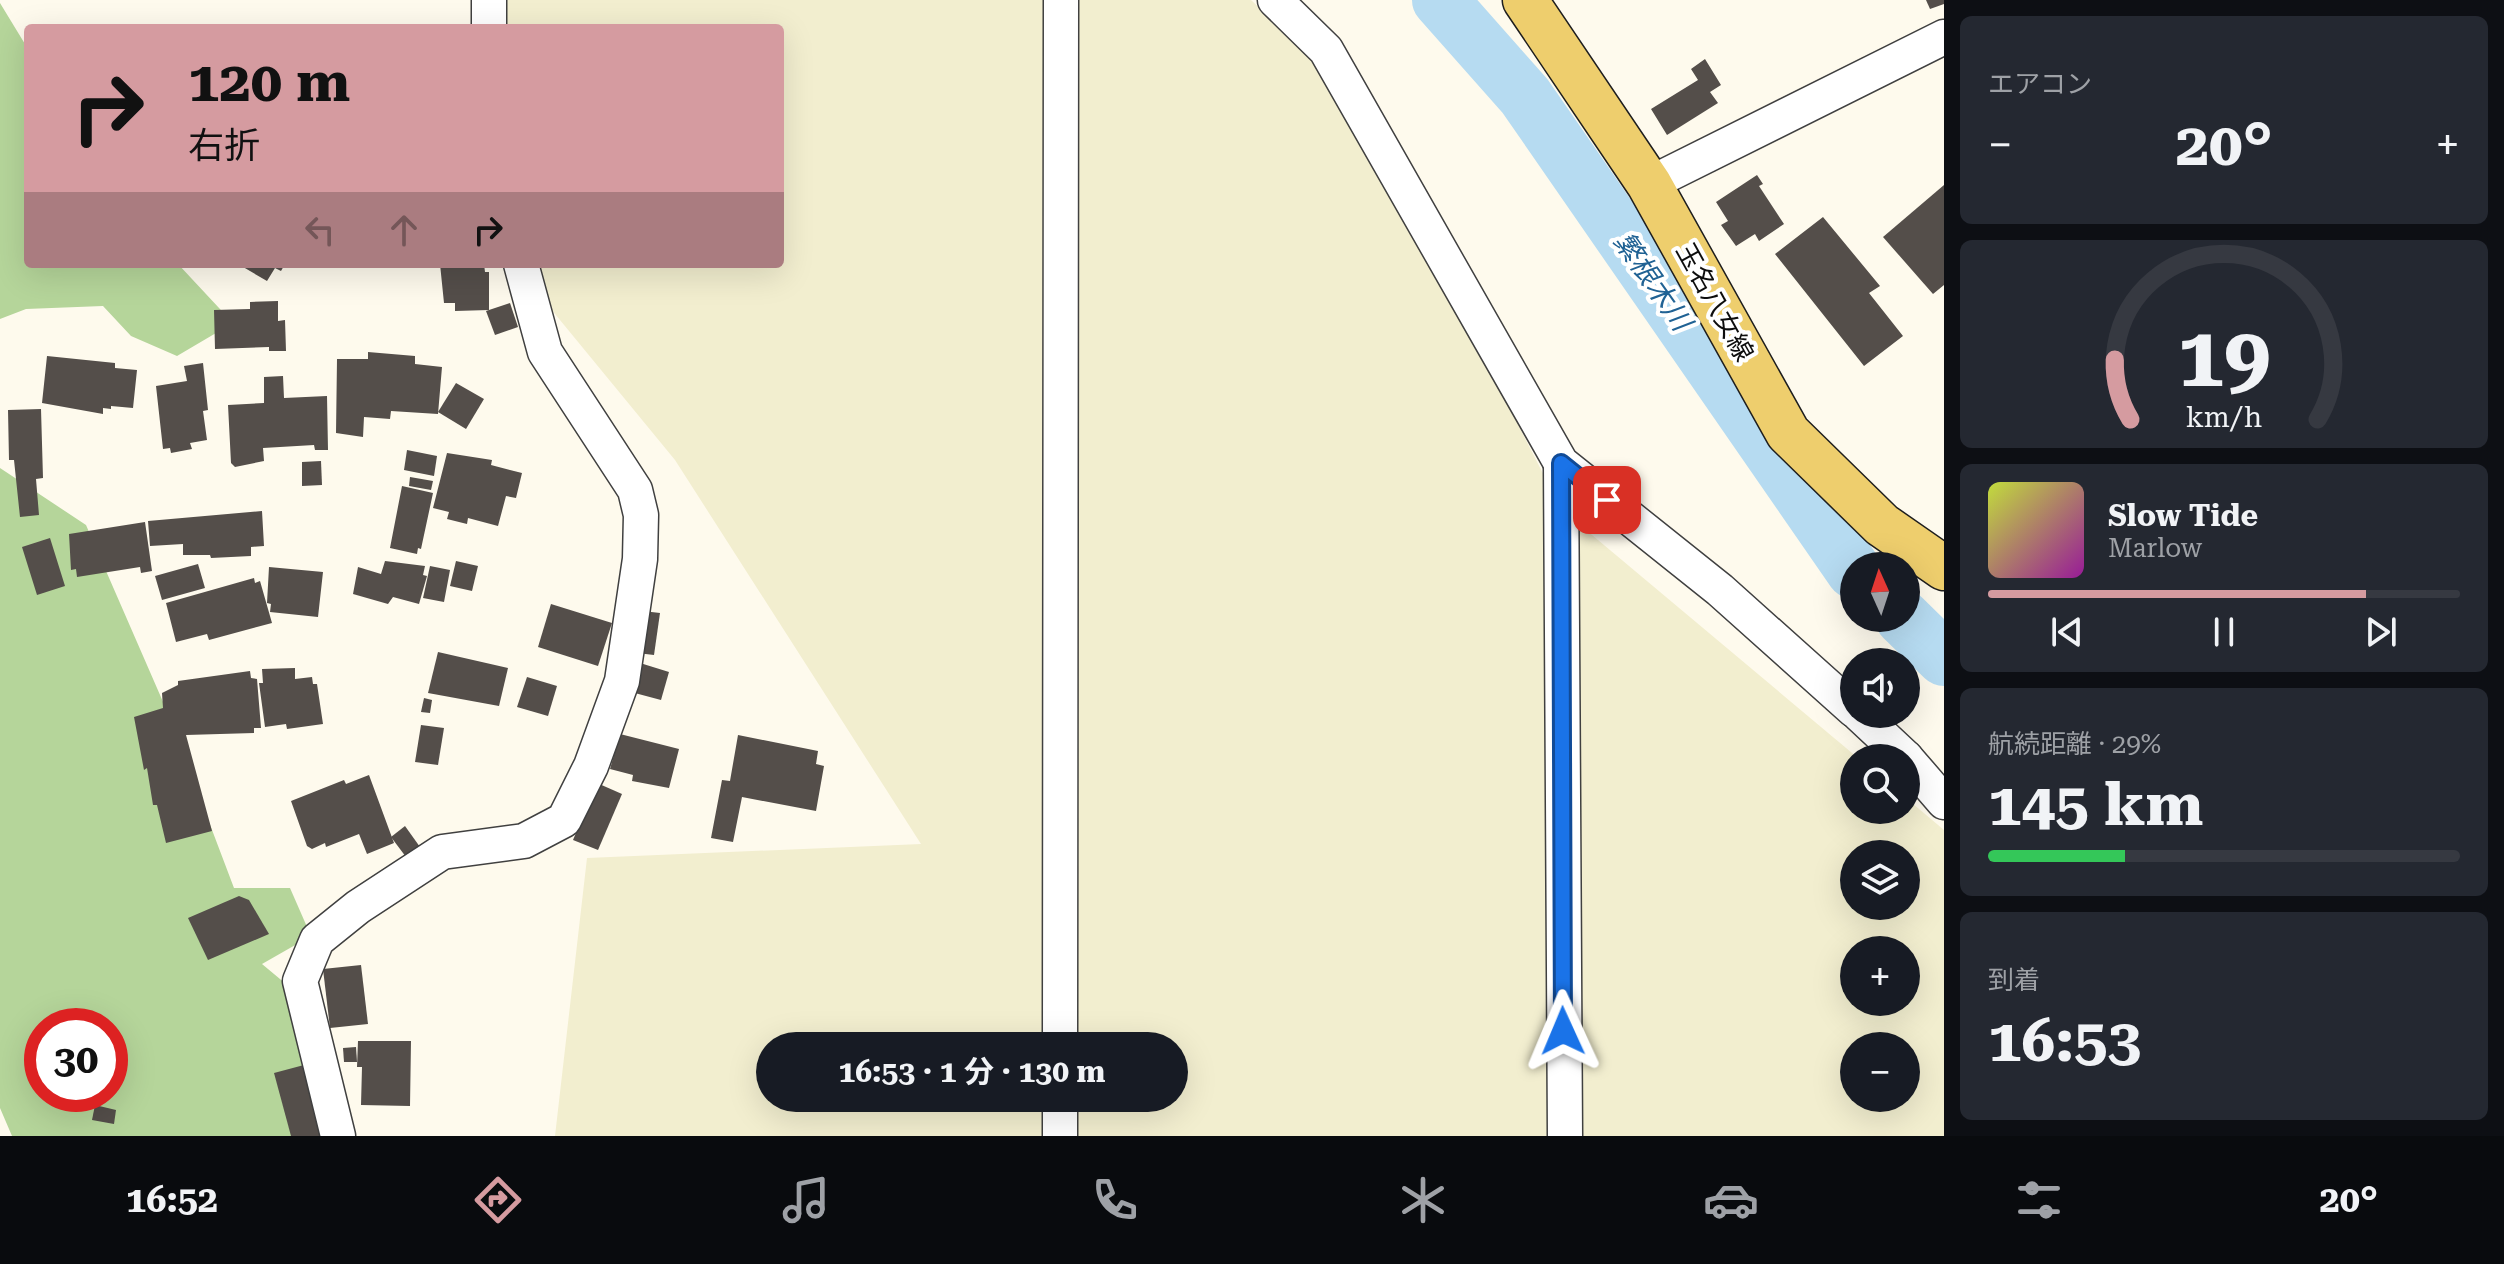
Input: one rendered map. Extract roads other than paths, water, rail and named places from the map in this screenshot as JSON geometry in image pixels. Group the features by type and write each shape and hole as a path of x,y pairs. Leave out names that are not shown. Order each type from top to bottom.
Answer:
{"main road":[{"name":"玉名八女線","path":"1525,0 1649,184 1788,433 1882,525 1944,568"}],"street":[{"path":"489,0 489,24"},
{"path":"1060,1032 1061,0"},
{"path":"1275,0 1326,50 1561,463 1720,590 1840,697"},
{"path":"1649,184 1944,37"},
{"path":"338,1136 300,981 317,940 358,907 442,852 524,841 564,820 591,766 622,681 636,598 641,515 635,490 545,352 522,268"},
{"path":"1561,463 1565,1136"},
{"path":"1874,728 1891,744"},
{"path":"1920,774 1944,802"},
{"path":"1060,1112 1060,1136"}],"waterway":[{"name":"繁根木川","path":"1440,0 1525,96 1841,552"},
{"name":"繁根木川","path":"1917,632 1944,658"}]}
